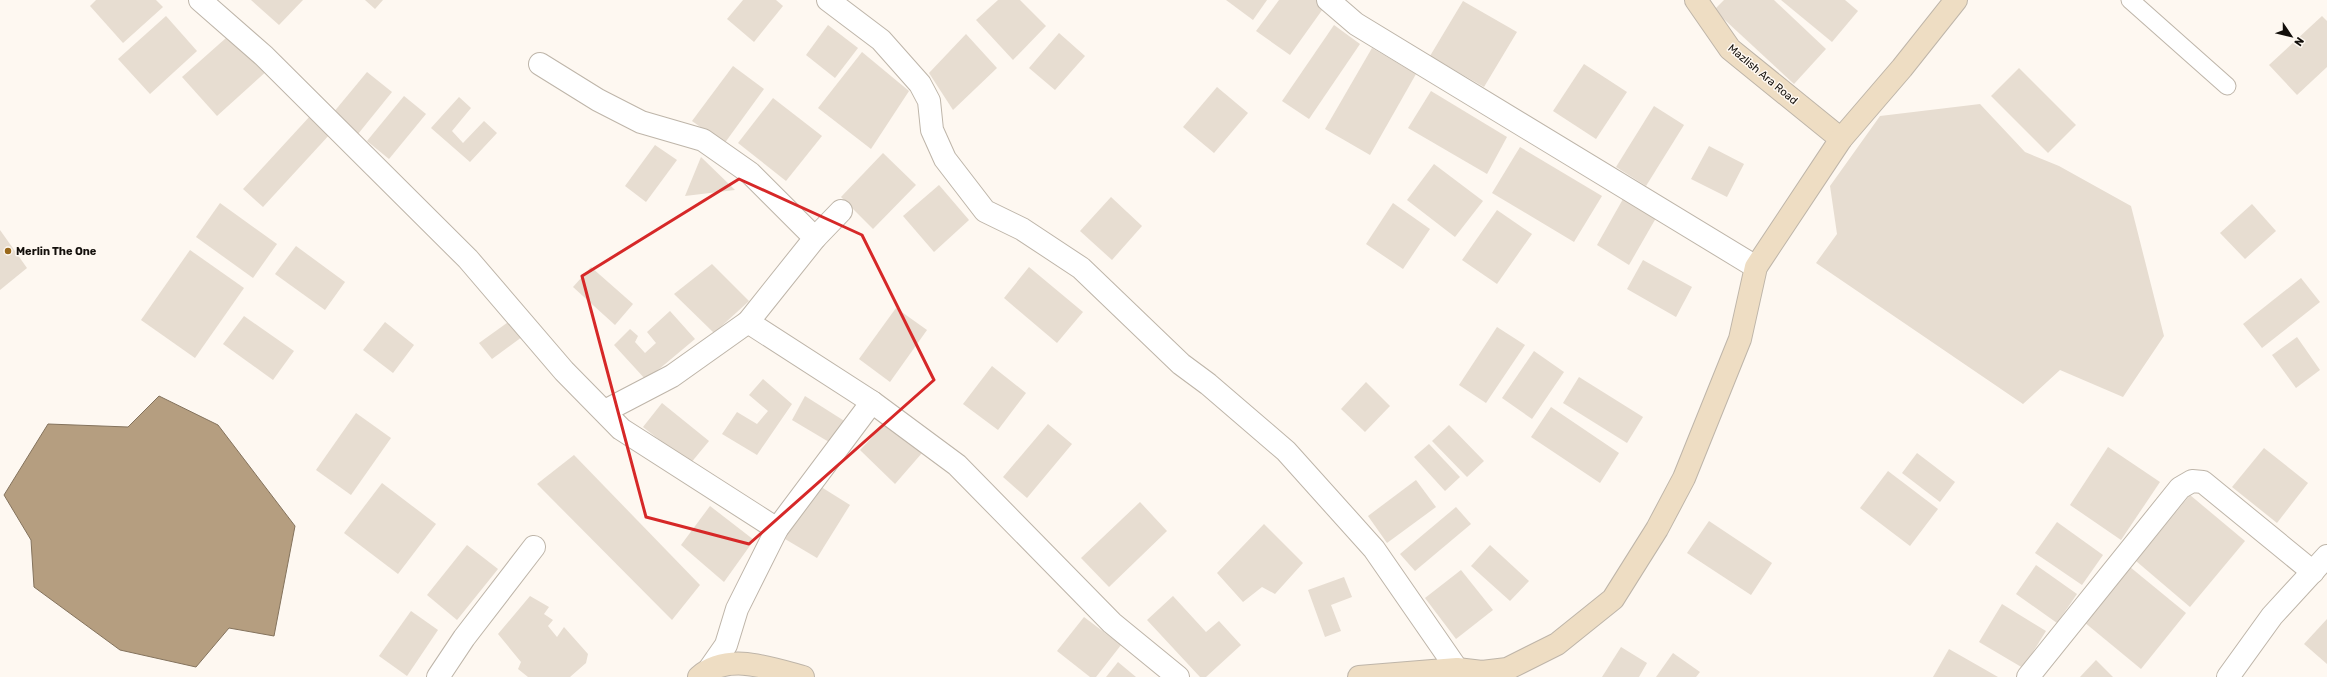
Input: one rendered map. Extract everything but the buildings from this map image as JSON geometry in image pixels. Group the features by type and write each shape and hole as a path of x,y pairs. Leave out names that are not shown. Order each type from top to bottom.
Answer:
{"street":[{"path":"200,0 264,56 468,259 564,371 627,433 777,529"},
{"path":"828,0 881,40 920,84 929,101 932,130 944,159 985,211 1022,229 1081,268 1181,364 1208,384 1286,451 1374,549 1457,669"},
{"path":"1328,0 1356,24 1756,267"},
{"name":"Mazlish Ara Road","path":"1696,0 1730,49 1842,139"},
{"path":"1359,677 1457,669 1508,673 1557,644 1613,599 1657,529 1684,478 1740,338 1756,267 1842,139 1902,68 1956,0"},
{"path":"540,64 598,100 641,122 703,140 750,173 815,238"},
{"path":"605,411 672,376 748,322 815,238 841,211"},
{"path":"748,322 872,402 957,465 1112,622 1178,677"},
{"path":"704,672 726,645 737,609 777,529 872,402"},
{"path":"2028,677 2180,488 2192,481 2203,482 2320,564 2272,616 2228,677"},
{"path":"438,677 464,638 534,547"},
{"path":"704,672 737,662 802,677"}],"lane":[{"path":"2130,0 2227,86"}],"highlighted area":[{"path":"739,179 862,235 934,380 749,544 646,517 582,276"}],"shaded area":[{"path":"159,396 218,425 295,526 274,636 229,628 196,667 120,650 34,587 31,540 4,495 48,424 128,427"}],"place":[{"name":"Merlin The One","path":"8,251"}]}
